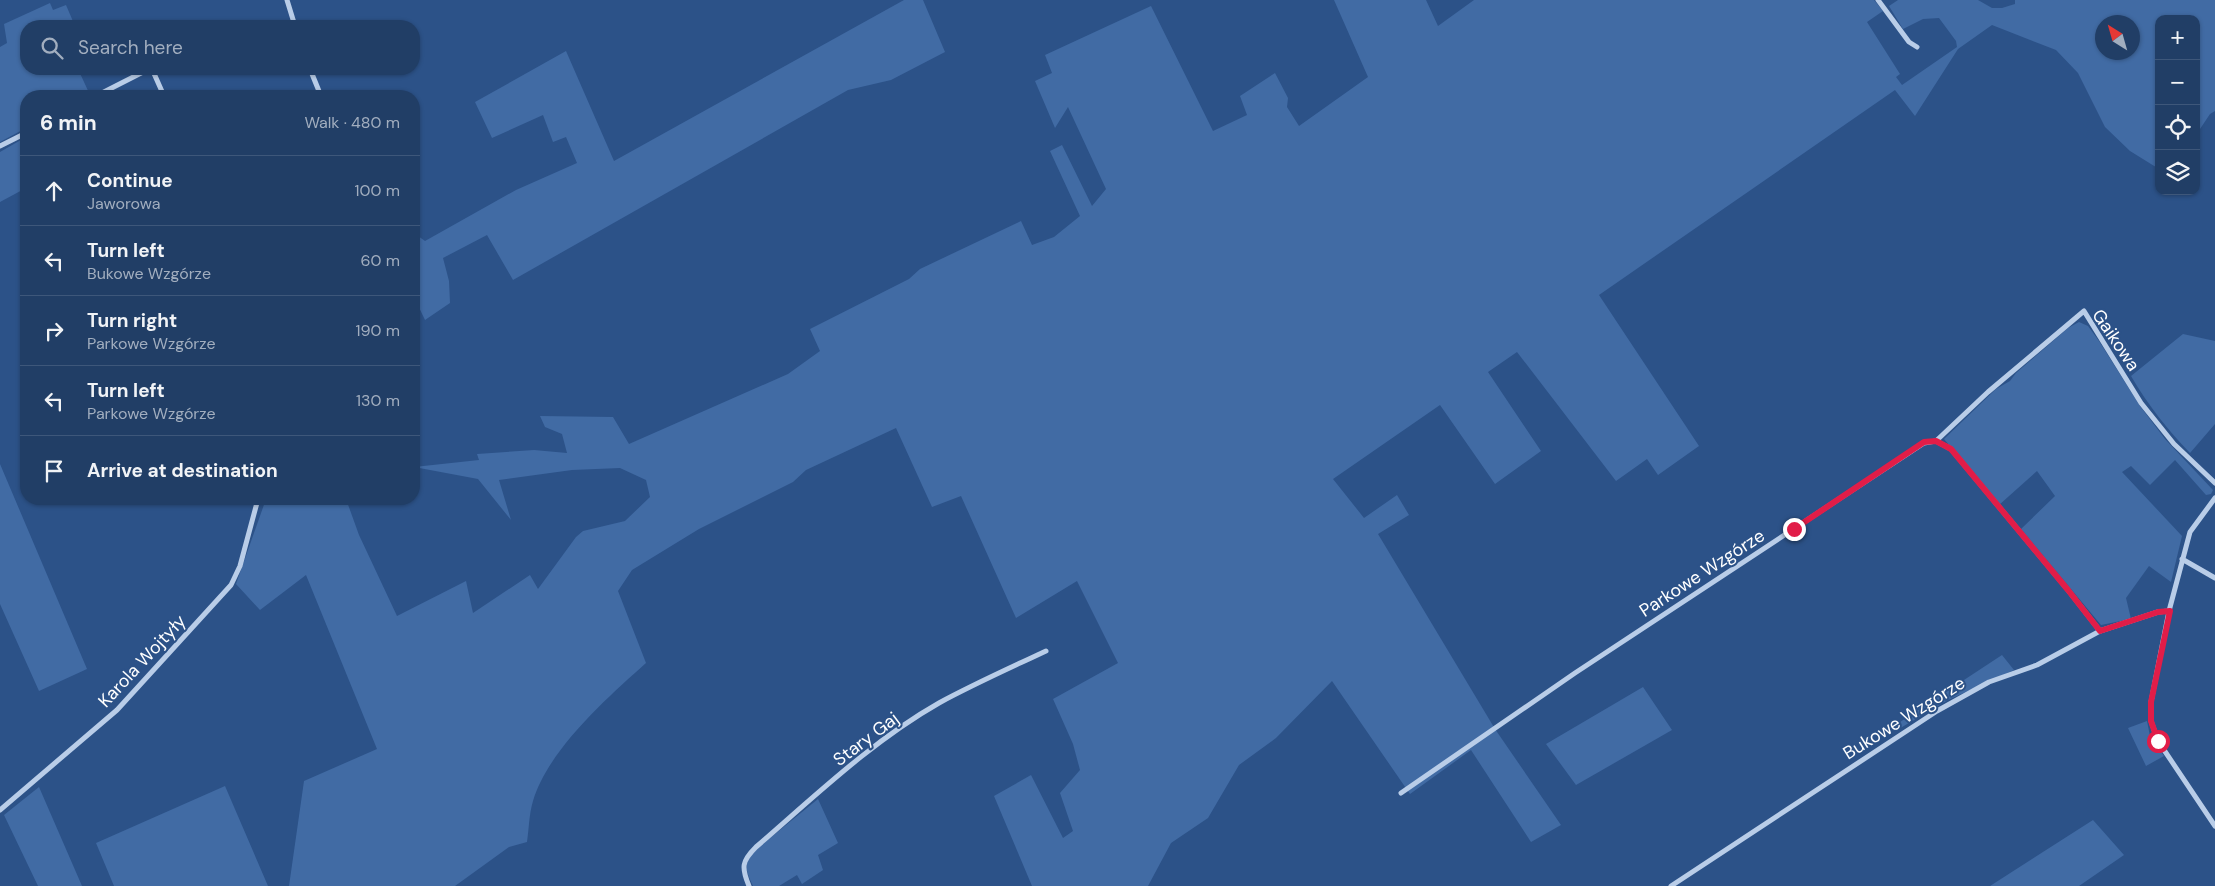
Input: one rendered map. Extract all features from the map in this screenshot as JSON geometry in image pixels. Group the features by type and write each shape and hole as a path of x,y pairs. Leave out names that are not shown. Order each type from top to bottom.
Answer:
{"street":[{"path":"287,0 293,20"},
{"path":"1878,0 1909,42 1917,47"},
{"path":"108,90 138,75"},
{"path":"153,75 161,90"},
{"path":"312,75 319,90"},
{"path":"0,146 20,136"},
{"name":"Gaikowa","path":"1936,441 1988,392 2084,312 2141,402 2174,444 2215,483"},
{"path":"1936,441 1951,449 2100,631"},
{"name":"Parkowe Wzgórze","path":"1401,792 1575,673 1924,442 1936,441"},
{"path":"2215,498 2190,532 2170,611 2151,702 2151,721 2158,741 2215,826"},
{"name":"Karola Wojtyły","path":"0,810 117,710 231,585 240,566 256,505"},
{"path":"2182,559 2215,578"},
{"name":"Bukowe Wzgórze","path":"1671,886 1937,711 1989,682 2037,665 2100,631 2158,612 2170,611"},
{"name":"Stary Gaj","path":"749,886 743,873 745,858 852,766 897,731 939,704 1046,651"}],"shaded area":[{"path":"904,0 923,0 945,52 891,80 848,90 513,280 487,235 443,258 449,281 450,303 425,320 420,310 420,237 425,241 516,190 577,163 566,137 553,142 543,115 492,138 475,102 566,51 614,161"},
{"path":"1334,0 1426,0 1438,26 1474,0 1874,0 1883,11 1867,22 1900,74 1896,77 1902,85 1957,47 1956,41 1939,18 1923,19 1903,29 1889,6 1898,0 1978,0 1992,8 2002,8 2015,4 2015,0 2215,0 2215,111 2210,114 2200,129 2200,15 2155,15 2155,167 2130,151 2105,127 2078,73 2056,50 1992,25 1958,49 1915,116 1895,90 1599,295 1699,446 1658,475 1647,459 1616,481 1517,352 1488,372 1541,451 1495,484 1440,405 1333,479 1364,518 1397,495 1409,515 1378,534 1495,729 1561,825 1531,842 1471,750 1410,794 1332,681 1276,738 1239,765 1208,818 1171,843 1148,886 1032,886 994,796 1031,775 1063,838 1073,831 1060,793 1080,770 1073,744 1053,699 1118,663 1077,581 1016,618 961,496 932,507 896,428 806,470 793,482 699,529 632,570 618,591 646,663 581,726 552,763 533,801 527,842 509,847 455,886 289,886 304,781 377,749 306,575 260,610 236,584 264,505 348,505 359,535 397,616 466,581 473,613 530,575 538,589 576,537 583,531 625,521 650,497 646,480 620,468 572,470 499,480 511,520 478,479 420,468 420,466 479,460 477,454 534,450 567,453 562,434 545,427 540,416 613,417 629,444 788,374 820,351 810,329 909,279 920,269 1021,221 1032,245 1054,237 1080,216 1050,151 1062,145 1092,206 1106,189 1068,107 1055,128 1035,81 1052,73 1045,55 1151,6 1213,131 1247,115 1240,96 1275,73 1288,98 1287,107 1299,126 1368,77"},
{"path":"50,3 53,10 66,5 72,20 20,20 20,75 81,75 88,90 20,90 20,131 0,142 0,47 7,43 4,24"},
{"path":"20,140 20,191 0,202 0,152"},
{"path":"2079,322 2088,326 2140,406 2165,439 2213,490 2211,494 2206,495 2175,460 2150,485 2131,466 2122,472 2182,536 2171,582 2149,566 2126,598 2131,619 2101,625 2021,529 2055,496 2037,471 1999,505 1944,439 1996,389 2010,381 2016,373 2068,328"},
{"path":"2183,334 2215,341 2215,424 2190,453 2158,416 2131,376"},
{"path":"0,464 87,669 39,691 0,604"},
{"path":"2002,655 2014,670 1948,700 1897,730 1894,726"},
{"path":"1643,687 1672,730 1576,785 1546,744"},
{"path":"2147,721 2150,736 2164,756 2146,766 2128,728"},
{"path":"225,786 268,886 114,886 96,843"},
{"path":"39,787 82,886 38,886 4,815"},
{"path":"818,799 838,843 818,855 823,870 802,884 797,875 779,886 753,886 747,864 754,851"},
{"path":"2093,820 2124,855 2079,886 1990,886"}],"route":[{"path":"1794,529 1924,442 1936,441 1951,449 2100,631 2158,612 2170,611 2151,702 2151,721 2158,741"}]}
